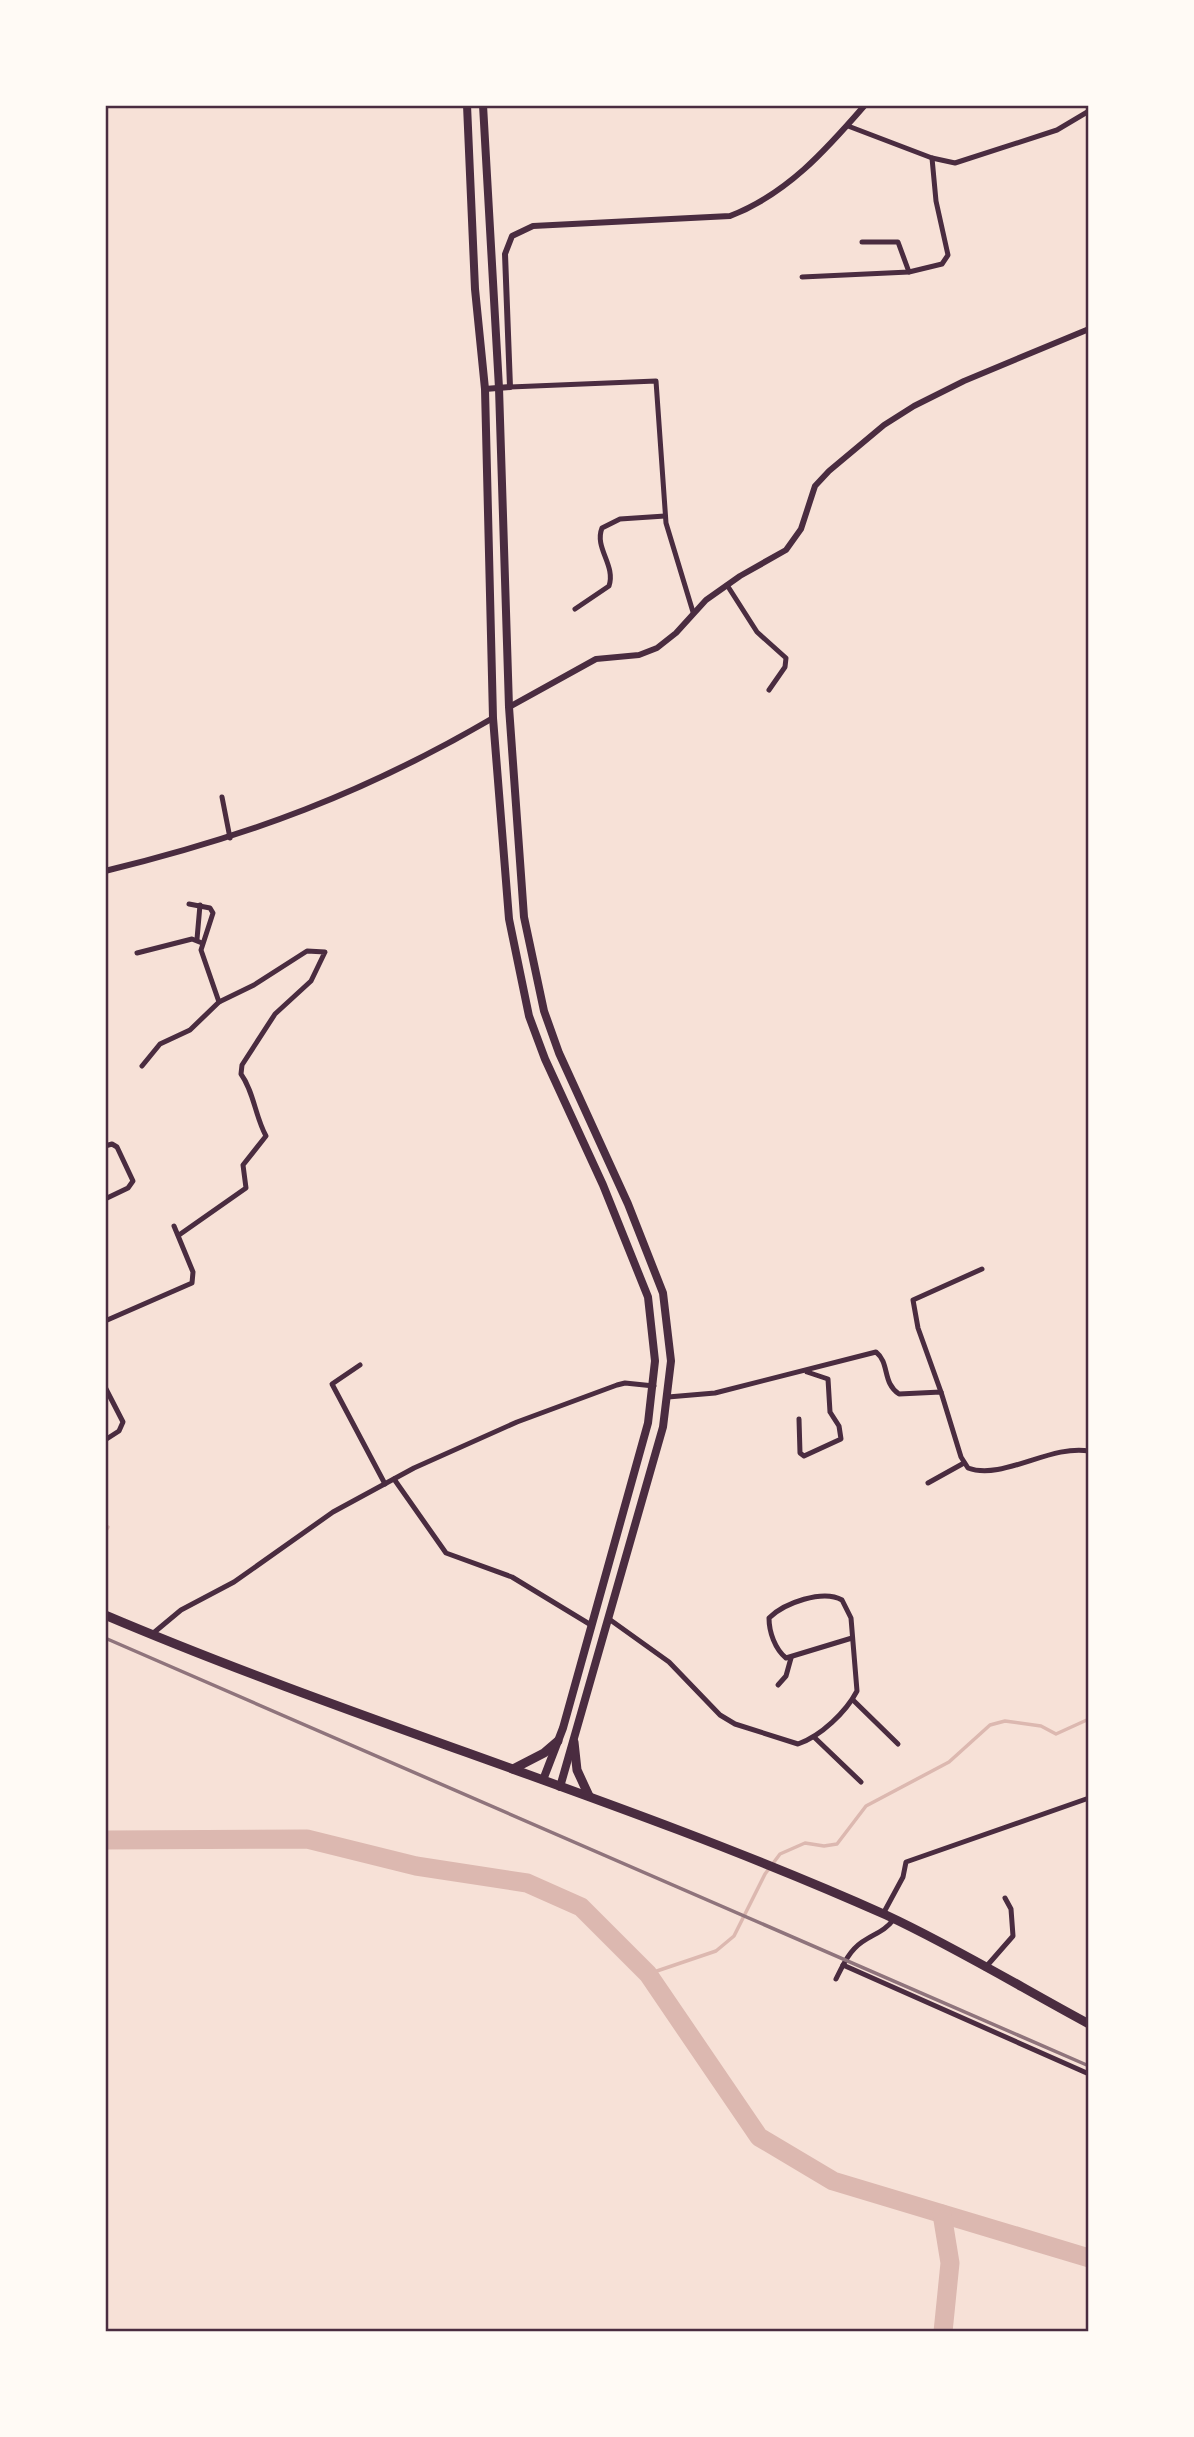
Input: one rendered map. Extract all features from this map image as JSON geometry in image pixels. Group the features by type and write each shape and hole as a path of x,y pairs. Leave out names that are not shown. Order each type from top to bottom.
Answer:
{"highway":[{"path":"105,1615 151,1635 590,1797 779,1870 894,1919 1089,2024"},
{"path":"513,1769 544,1753 558,1741"},
{"path":"574,1742 577,1770 590,1797"}],"main road":[{"path":"467,105 475,289 485,389 493,718 514,949 529,1016 545,1059 603,1185 648,1297 654,1336 654,1386 636,1464 558,1741 543,1780"},
{"path":"483,105 499,388 509,707 524,917 544,1011 559,1053 625,1195 663,1293 670,1334 668,1397 651,1469 561,1787"},
{"path":"514,949 529,946"},
{"path":"636,1464 651,1469"}],"street":[{"path":"510,387 505,254 512,236 533,226 719,218 740,212 755,205 811,165 866,105"},
{"path":"848,126 947,163 963,162 1057,130 1089,111"},
{"path":"802,277 909,272 937,266 946,260 932,158"},
{"path":"862,242 898,242 909,272"},
{"path":"509,707 596,659 639,655 657,648 727,585 793,543 815,486 884,425 914,406 964,381 1089,329"},
{"path":"485,389 656,381 665,516 694,612"},
{"path":"575,609 609,586 611,570 601,545 602,528 620,519 665,516"},
{"path":"727,585 757,632 786,658 785,667 769,690"},
{"path":"105,871 230,838 323,805 493,718"},
{"path":"222,797 230,838"},
{"path":"189,904 200,905 213,913 200,941"},
{"path":"200,905 200,941 204,962 219,1002"},
{"path":"137,953 200,941"},
{"path":"142,1066 160,1044 190,1030 219,1002 254,985 307,951 325,952 311,981 275,1014 242,1065 241,1074 249,1086 251,1101 266,1136 243,1165 246,1188 179,1235"},
{"path":"105,1146 112,1144 117,1147 133,1181 128,1188 105,1199"},
{"path":"105,1321 192,1283 193,1272 174,1226"},
{"path":"982,1269 913,1300 918,1328 964,1463 975,1470 984,1471 1064,1451 1089,1451"},
{"path":"668,1397 715,1393 807,1372 876,1352 883,1361 889,1386 899,1394 941,1392"},
{"path":"360,1365 331,1384 384,1484"},
{"path":"799,1419 803,1456 841,1438 839,1426 830,1412 828,1379 807,1372"},
{"path":"151,1635 181,1610 234,1582 293,1538 394,1479 517,1422 625,1382 654,1386"},
{"path":"105,1387 123,1422 119,1431 105,1440"},
{"path":"928,1483 964,1463"},
{"path":"394,1479 446,1553 512,1577 591,1625"},
{"path":"609,1619 669,1662 720,1715 791,1743 814,1737 853,1700 857,1682 852,1638 849,1612 842,1600 827,1595 776,1611 769,1618 769,1626 780,1653 791,1658 852,1638"},
{"path":"778,1685 786,1676 791,1658"},
{"path":"853,1700 898,1744"},
{"path":"814,1737 861,1782"},
{"path":"883,1914 903,1877 906,1862 1089,1798"},
{"path":"985,1968 1013,1936 1011,1909 1005,1898"},
{"path":"836,1979 861,1942 884,1931 894,1919"},
{"path":"843,1965 1089,2074"}],"waterway":[{"path":"105,1532 108,1527"},
{"path":"648,1974 716,1951 734,1936 765,1874 780,1854 805,1843 824,1846 837,1844 866,1806 949,1762 990,1725 1005,1721 1041,1726 1056,1734 1089,1719"},
{"path":"105,1840 307,1839 416,1866 527,1883 581,1907 648,1974 759,2137 833,2181 1089,2258"},
{"path":"942,2214 950,2263 943,2332"}],"railway":[{"path":"105,1638 1089,2066"}]}
